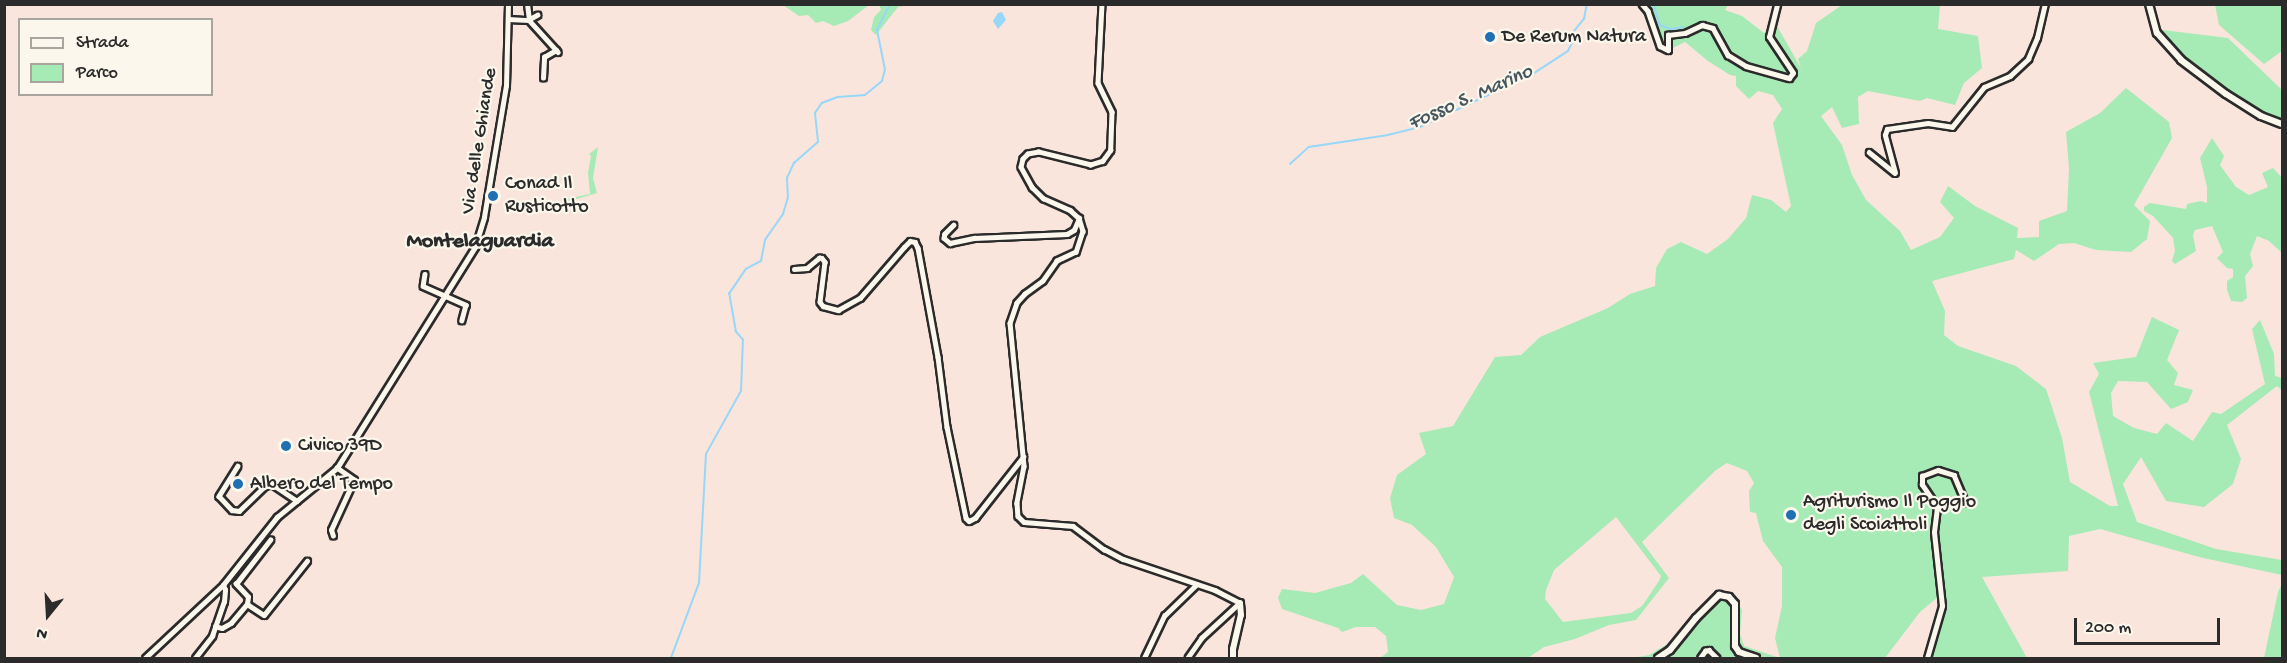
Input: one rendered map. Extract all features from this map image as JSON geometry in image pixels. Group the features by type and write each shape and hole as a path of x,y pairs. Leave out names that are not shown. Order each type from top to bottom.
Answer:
{"street":[{"name":"Via delle Ghiande","path":"146,658 223,585 277,517 337,468 475,247 482,225 506,86 508,4"},
{"path":"527,4 528,20 557,51 544,57 543,78"},
{"path":"1102,4 1102,41 1098,76 1112,112 1111,150 1103,161 1090,165 1039,152 1028,154 1021,167 1032,187 1043,198 1070,210 1079,218 1083,231 1076,252 1057,261 1043,281 1025,294 1017,303 1010,322 1024,466 1017,503 1018,516 1024,522 1073,526 1104,549 1123,559 1240,603"},
{"path":"1641,4 1648,11 1660,46 1668,50 1668,34 1685,33 1702,25 1713,28 1728,55 1746,66 1790,78 1793,73 1769,37 1777,4"},
{"path":"1869,152 1895,173 1886,145 1887,129 1928,123 1952,127 1984,87 2010,76 2028,59 2037,38 2045,4"},
{"path":"2149,4 2157,33 2181,60 2226,94 2261,116 2283,124"},
{"path":"508,19 528,20 538,15"},
{"path":"954,225 944,238 950,243 974,238 1067,234 1074,230 1079,218"},
{"path":"794,269 807,268 822,258 825,262 820,302 823,306 838,310 861,298 904,247 910,241 915,242 918,248 966,518 969,520 975,518 1023,457"},
{"path":"425,273 423,286 446,294 466,305 462,320"},
{"path":"238,466 219,496 232,510 238,511 265,486 272,484 297,501"},
{"path":"333,536 331,530 354,480 337,468"},
{"path":"1927,658 1942,606 1934,532 1937,507 1922,485 1922,476 1938,470 1954,475 1966,503"},
{"path":"215,626 222,628 231,623 247,604 248,597 236,584 270,540"},
{"path":"247,604 264,615 307,561"},
{"path":"195,658 212,636 224,602 223,585"},
{"path":"1144,658 1164,616 1196,585"},
{"path":"1658,658 1670,650 1696,618 1719,595 1729,597 1735,604 1735,646 1738,652 1756,658"},
{"path":"1188,658 1202,638 1240,603"},
{"path":"1233,658 1241,615 1240,603"},
{"path":"1700,658 1705,651 1709,650 1717,658"}],"green space":[{"path":"909,4 898,7 876,35 871,30 874,17 881,10 879,5 870,5"},
{"path":"783,5 869,5 848,21 834,26 823,21 816,23 808,15 799,16"},
{"path":"1645,5 1728,5 1725,10 1742,16 1764,33 1777,26 1801,68 1798,59 1807,51 1816,23 1842,5 1940,5 1938,29 1978,36 1982,68 1964,83 1955,105 1927,98 1920,101 1868,91 1858,97 1859,124 1842,128 1832,107 1821,116 1842,145 1852,175 1866,200 1900,231 1911,250 1940,237 1954,218 1940,202 1948,186 1975,206 2018,228 2017,238 2039,237 2039,221 2067,211 2069,169 2066,132 2100,113 2126,88 2169,122 2172,138 2134,205 2150,221 2147,239 2131,252 2096,250 2074,243 2059,244 2034,261 2016,250 2014,259 1932,281 1945,311 1944,335 1958,346 2016,366 2046,389 2062,438 2070,482 2110,506 2118,506 2089,392 2099,374 2093,363 2136,357 2152,317 2179,330 2167,360 2178,373 2174,385 2193,390 2188,402 2171,409 2147,382 2118,381 2111,393 2113,416 2134,428 2157,434 2166,423 2193,441 2212,412 2221,414 2265,384 2252,329 2260,320 2274,354 2275,376 2282,378 2282,390 2277,386 2227,425 2241,459 2233,484 2204,507 2166,501 2141,457 2123,484 2137,522 2216,549 2282,560 2282,575 2199,557 2100,529 2069,536 2068,571 1982,577 2027,658 1925,658 1940,609 1939,596 1920,612 1885,658 1780,658 1775,638 1782,606 1782,567 1763,541 1756,513 1750,512 1749,491 1754,483 1747,471 1727,463 1716,470 1642,542 1669,578 1636,620 1609,625 1575,639 1544,647 1528,658 1380,658 1388,652 1386,636 1375,627 1356,627 1342,632 1338,628 1282,609 1278,598 1282,589 1315,593 1351,583 1363,574 1397,605 1421,610 1444,604 1454,577 1436,547 1412,525 1394,518 1390,498 1397,475 1426,454 1419,433 1453,426 1495,357 1521,355 1540,337 1608,308 1630,294 1655,286 1656,268 1667,249 1681,242 1707,254 1728,239 1746,218 1752,195 1771,200 1786,212 1791,206 1773,123 1782,109 1773,95 1758,91 1749,99 1736,86 1736,76 1730,75 1708,61 1685,42 1673,48 1663,45","holes":["1616,517 1661,576 1642,606 1631,613 1563,622 1545,599 1554,570"]},
{"path":"2215,5 2282,5 2282,51 2264,64 2219,25"},
{"path":"2155,29 2228,38 2282,90 2282,124 2203,79"},
{"path":"2212,138 2224,156 2220,165 2236,187 2249,195 2268,187 2262,173 2273,168 2282,178 2282,253 2269,241 2257,236 2250,254 2253,266 2245,276 2247,298 2242,302 2231,301 2227,281 2233,277 2233,269 2227,268 2217,258 2223,252 2212,226 2195,230 2193,235 2196,251 2175,264 2172,261 2175,251 2173,238 2153,216 2144,211 2144,207 2150,203 2186,209 2187,204 2201,201 2207,203 2207,187 2200,158"},
{"path":"598,147 593,178 597,193 573,200 562,211 561,200 590,194 588,173 591,156 589,154"},
{"path":"2282,584 2282,658 2264,658 2278,592"},
{"path":"1718,591 1731,592 1742,610 1740,634 1744,646 1780,658 1632,658 1649,655 1669,643 1688,620"}],"water":[{"path":"1002,12 1006,20 998,29 993,21 998,13"}],"waterway":[{"path":"671,658 699,583 706,454 741,391 743,340 736,332 729,294 746,269 761,261 765,240 783,214 788,198 787,178 794,163 818,142 815,113 822,103 838,97 865,95 882,81 885,70 877,30 890,4"},
{"name":"Fosso S. Marino","path":"1290,164 1309,147 1388,135 1420,127 1533,74 1568,51 1572,43 1571,35 1584,19 1587,4"},
{"path":"1654,4 1660,25 1671,29 1683,27"}],"place":[{"name":"De Rerum Natura","path":"1490,37"},
{"name":"Conad Il Rusticotto","path":"493,196"},
{"name":"Civico 39D","path":"286,446"},
{"name":"Albero del Tempo","path":"238,484"},
{"name":"Agriturismo Il Poggio degli Scoiattoli","path":"1791,515"}],"district":[{"name":"Montelaguardia","path":"480,243"}]}
